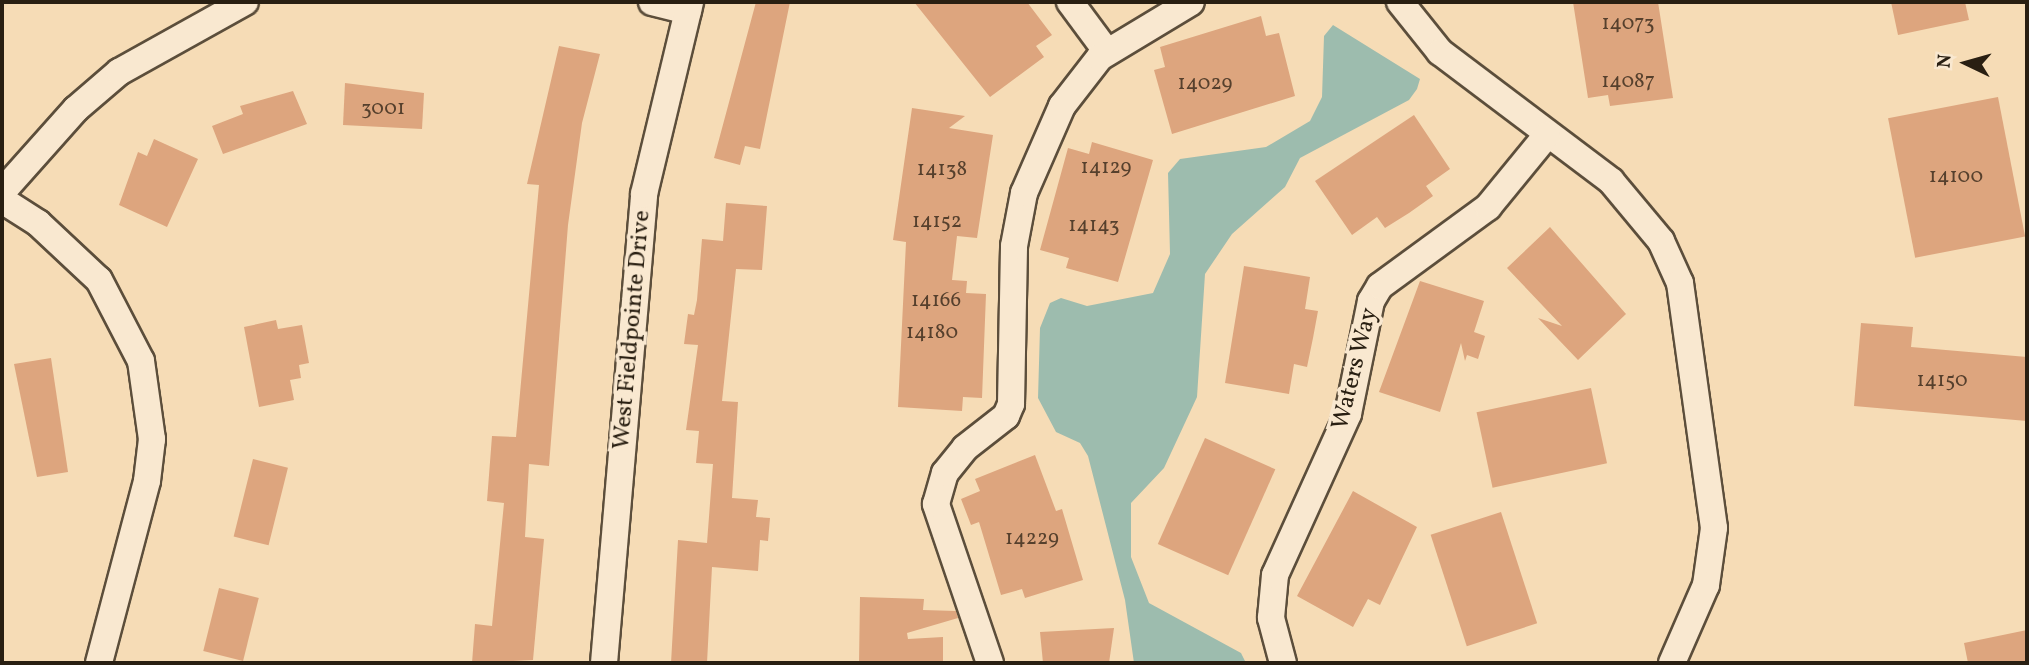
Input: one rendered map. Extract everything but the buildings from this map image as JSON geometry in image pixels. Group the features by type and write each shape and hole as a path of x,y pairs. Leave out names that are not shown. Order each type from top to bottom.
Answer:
{"street":[{"path":"2,192 119,72 245,2"},
{"path":"652,2 689,7"},
{"path":"1070,2 1107,52"},
{"path":"990,663 976,609 940,526 938,493 965,447 1006,416 1011,404 1014,246 1024,193 1062,106 1107,52 1191,2"},
{"path":"1400,2 1440,52 1611,181 1645,219 1670,258 1688,310 1712,492 1713,553 1695,620 1672,663"},
{"name":"West Fieldpointe Drive","path":"604,663 644,194 689,7"},
{"name":"Waters Way","path":"1283,663 1271,618 1275,575 1348,414 1371,301 1380,286 1488,207 1547,135"},
{"path":"2,200 38,222 99,280 141,361 152,439 147,481 99,663"}],"shaded area":[{"path":"1333,25 1420,79 1417,89 1409,100 1300,158 1285,187 1232,234 1205,274 1197,397 1164,468 1131,503 1131,557 1149,603 1241,653 1246,663 1134,663 1125,600 1088,456 1080,443 1056,432 1038,398 1040,328 1050,303 1061,298 1087,306 1153,293 1170,254 1168,173 1180,159 1266,147 1310,121 1322,97 1324,36"}]}
